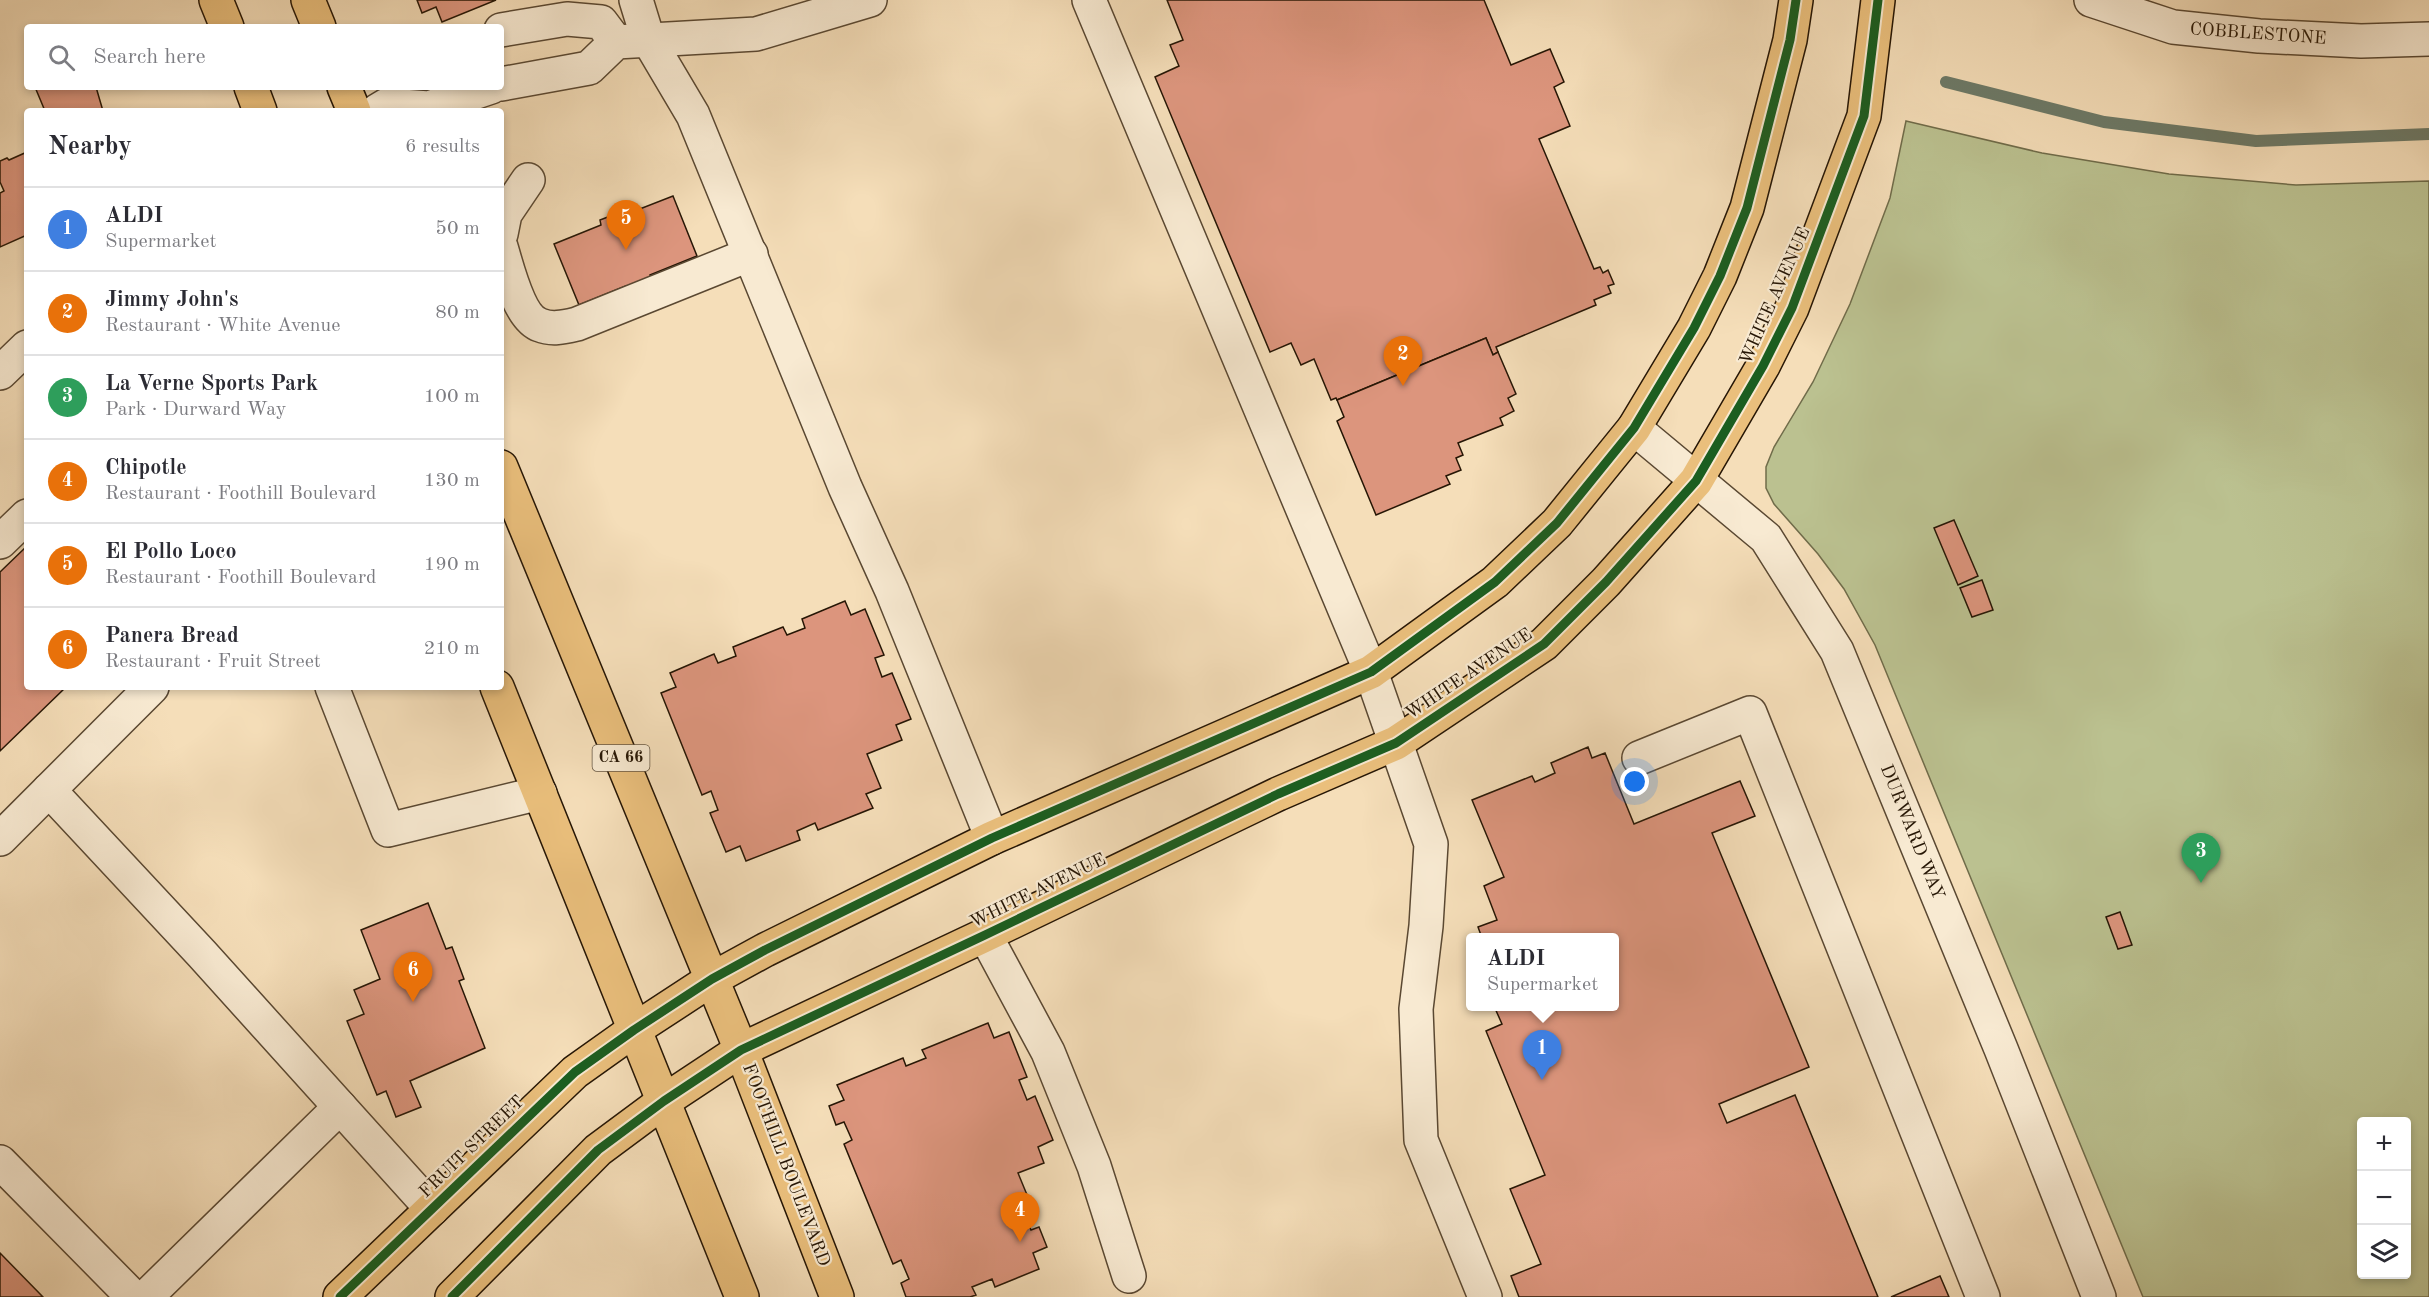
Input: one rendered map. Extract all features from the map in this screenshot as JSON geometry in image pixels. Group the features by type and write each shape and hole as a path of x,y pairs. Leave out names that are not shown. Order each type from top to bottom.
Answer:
{"main road":[{"path":"216,0 226,24"},
{"path":"308,0 319,24"},
{"path":"634,1029 712,979 765,950 992,838 1371,672 1496,582 1557,523 1634,428 1694,328 1720,276 1747,208 1790,40 1796,0"},
{"name":"WHITE AVENUE","path":"741,1050 985,936 1262,801 1396,743 1544,644 1606,582 1696,481 1763,366 1792,308 1864,116 1878,0"},
{"path":"252,90 259,108"},
{"path":"345,90 353,108"},
{"name":"FOOTHILL BOULEVARD","path":"504,474 741,1050 837,1297"},
{"path":"498,690 742,1297"},
{"name":"FRUIT STREET","path":"340,1297 575,1072 634,1029"},
{"path":"453,1297 598,1150 664,1101 741,1050"}],"street":[{"path":"636,0 648,39 693,115 992,838"},
{"path":"504,83 589,68 616,42 756,34 870,0"},
{"path":"1089,0 1371,672 1431,844 1426,926 1416,1009 1421,1140 1485,1297"},
{"name":"COBBLESTONE","path":"2091,0 2174,27 2259,36 2361,41 2429,39"},
{"path":"504,30 567,19 601,22 616,42"},
{"path":"386,101 429,108 483,90"},
{"path":"504,219 528,180"},
{"path":"504,255 526,315 538,325 557,328 577,324 751,254"},
{"path":"0,373 24,350"},
{"name":"DURWARD WAY","path":"1634,428 1766,538 1836,651 2001,1048 2099,1297"},
{"path":"0,542 24,519"},
{"path":"0,839 149,690"},
{"path":"333,690 388,830 540,793"},
{"path":"1639,758 1750,713 1983,1297"},
{"path":"49,790 432,1209"},
{"path":"985,936 1048,1052 1094,1166 1130,1276"},
{"path":"146,1297 340,1107"},
{"path":"0,1162 133,1297"}],"green space":[{"path":"1906,121 2042,153 2169,174 2296,185 2429,181 2429,1297 2143,1297 1875,645 1844,589 1818,554 1774,504 1766,488 1766,467 1774,447 1813,382 1850,304 1890,198"}],"building":[{"path":"417,0 496,0 442,22 436,7 422,13"},
{"path":"1167,0 1484,0 1511,65 1550,49 1564,82 1554,87 1570,126 1539,139 1594,269 1600,267 1603,273 1608,270 1614,284 1608,286 1611,293 1594,300 1596,305 1496,347 1498,352 1493,355 1486,338 1337,400 1336,398 1331,400 1314,359 1301,365 1291,343 1270,352 1155,77 1179,66 1170,45 1183,40"},
{"path":"36,90 97,90 102,108 44,108"},
{"path":"24,153 24,236 0,247 0,193 4,191 0,182 0,161 7,158 9,160"},
{"path":"673,196 697,256 650,275 652,281 628,290 626,286 579,305 554,244 601,225 600,220 626,210 627,214"},
{"path":"1486,338 1493,355 1498,352 1516,394 1508,398 1514,411 1500,418 1503,425 1458,443 1463,455 1456,458 1461,470 1446,476 1450,484 1376,515 1337,421 1344,417 1337,400"},
{"path":"1954,520 1978,576 1958,585 1934,528"},
{"path":"24,549 24,690 63,690 0,751 0,572"},
{"path":"1982,580 1993,610 1972,617 1960,588"},
{"path":"845,601 851,615 865,609 884,655 875,658 882,677 892,673 911,719 896,725 902,740 867,754 881,788 866,794 873,808 818,830 815,823 797,831 800,840 746,861 740,846 726,852 710,813 718,810 711,791 702,795 661,693 676,687 670,673 714,654 718,663 736,656 733,647 783,627 787,635 805,628 802,619"},
{"path":"1588,747 1592,758 1605,753 1634,824 1740,781 1755,816 1712,833 1809,1067 1719,1104 1727,1123 1795,1095 1878,1297 1519,1297 1511,1276 1541,1264 1510,1189 1545,1175 1486,1031 1502,1024 1496,1011 1619,1011 1619,933 1480,933 1478,927 1497,920 1484,886 1504,877 1472,800 1532,776 1535,782 1555,773 1551,763"},
{"path":"428,903 446,949 452,947 464,979 459,981 485,1048 410,1081 421,1107 396,1117 386,1091 377,1095 347,1021 364,1014 354,990 380,979 361,930"},
{"path":"2120,912 2132,945 2118,949 2106,917"},
{"path":"988,1023 994,1038 1009,1032 1027,1077 1019,1080 1027,1100 1035,1096 1053,1140 1038,1147 1044,1163 1018,1173 1032,1207 1023,1210 1031,1230 1039,1227 1047,1247 1033,1253 1039,1269 995,1287 992,1279 972,1287 976,1295 970,1297 906,1297 901,1283 909,1279 901,1260 893,1264 844,1144 852,1140 844,1122 836,1125 829,1106 844,1100 837,1085 903,1058 906,1066 926,1058 922,1050"},
{"path":"0,1253 43,1297 0,1297"},
{"path":"1940,1276 1949,1297 1891,1297"}],"waterway":[{"path":"1946,82 2104,122 2256,141 2429,134"}],"cycle path":[{"path":"340,1297 575,1072 712,979 765,950 992,838 1371,672 1495,582 1557,523 1634,428 1694,328 1720,276 1747,208 1790,40 1796,0"},
{"path":"452,1297 598,1150 664,1101 741,1050 1278,794 1396,743 1544,644 1606,582 1696,481 1763,366 1792,308 1864,116 1878,0"}],"place":[{"name":"El Pollo Loco","path":"626,250"},
{"name":"Jimmy John's","path":"1403,386"},
{"name":"La Verne Sports Park","path":"2201,883"},
{"name":"Panera Bread","path":"413,1002"},
{"name":"ALDI","path":"1542,1080"},
{"name":"Chipotle","path":"1020,1242"}]}
